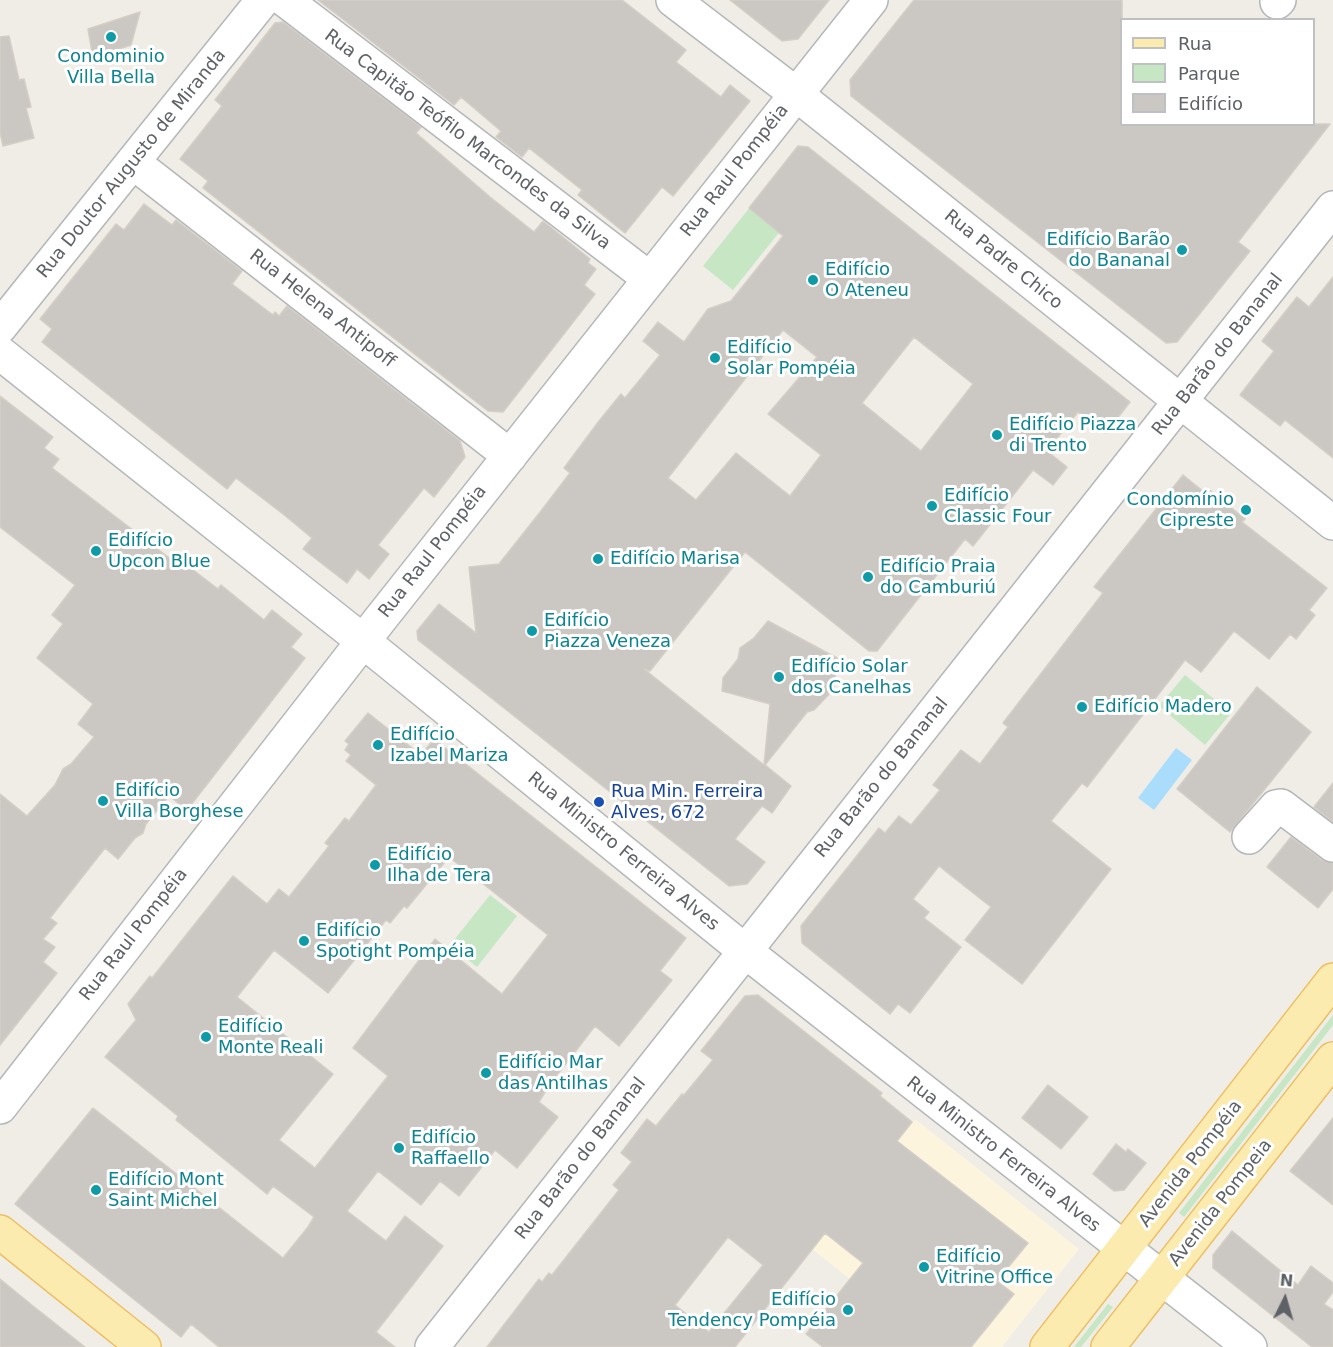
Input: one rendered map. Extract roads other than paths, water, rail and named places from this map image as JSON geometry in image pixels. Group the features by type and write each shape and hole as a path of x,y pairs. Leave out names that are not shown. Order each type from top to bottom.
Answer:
{"main road":[{"name":"Avenida Pompéia","path":"1047,1347 1125,1251 1333,980"},
{"name":"Avenida Pompeia","path":"1108,1347 1333,1059"},
{"path":"0,1232 144,1347"}],"street":[{"name":"Rua Doutor Augusto de Miranda","path":"0,327 263,0"},
{"name":"Rua Capitão Teófilo Marcondes da Silva","path":"285,0 650,279"},
{"name":"Rua Padre Chico","path":"673,0 796,94 1333,523"},
{"name":"Rua Raul Pompéia","path":"0,1107 363,641 871,0"},
{"name":"Rua Helena Antipoff","path":"134,163 510,456"},
{"name":"Rua Barão do Bananal","path":"432,1347 1182,403 1333,208"},
{"name":"Rua Ministro Ferreira Alves","path":"0,353 363,641 745,951 1250,1347"},
{"path":"1250,837 1276,807 1281,806 1333,845"}],"water":[{"path":"1176,748 1192,760 1154,810 1138,798"}],"place":[{"name":"Condominio Villa Bella","path":"111,37"},
{"name":"Edifício Barão do Bananal","path":"1182,250"},
{"name":"Edifício O Ateneu","path":"813,280"},
{"name":"Edifício Solar Pompéia","path":"715,358"},
{"name":"Edifício Piazza di Trento","path":"997,435"},
{"name":"Edifício Classic Four","path":"932,506"},
{"name":"Condomínio Cipreste","path":"1246,510"},
{"name":"Edifício Upcon Blue","path":"96,551"},
{"name":"Edifício Marisa","path":"598,559"},
{"name":"Edifício Praia do Camburiú","path":"868,577"},
{"name":"Edifício Piazza Veneza","path":"532,631"},
{"name":"Edifício Solar dos Canelhas","path":"779,677"},
{"name":"Edifício Madero","path":"1082,707"},
{"name":"Edifício Izabel Mariza","path":"378,745"},
{"name":"Edifício Villa Borghese","path":"103,801"},
{"name":"Rua Min. Ferreira Alves, 672","path":"599,802"},
{"name":"Edifício Ilha de Tera","path":"375,865"},
{"name":"Edifício Spotight Pompéia","path":"304,941"},
{"name":"Edifício Monte Reali","path":"206,1037"},
{"name":"Edifício Mar das Antilhas","path":"486,1073"},
{"name":"Edifício Raffaello","path":"399,1148"},
{"name":"Edifício Mont Saint Michel","path":"96,1190"},
{"name":"Edifício Vitrine Office","path":"924,1267"},
{"name":"Edifício Tendency Pompéia","path":"848,1310"}]}
